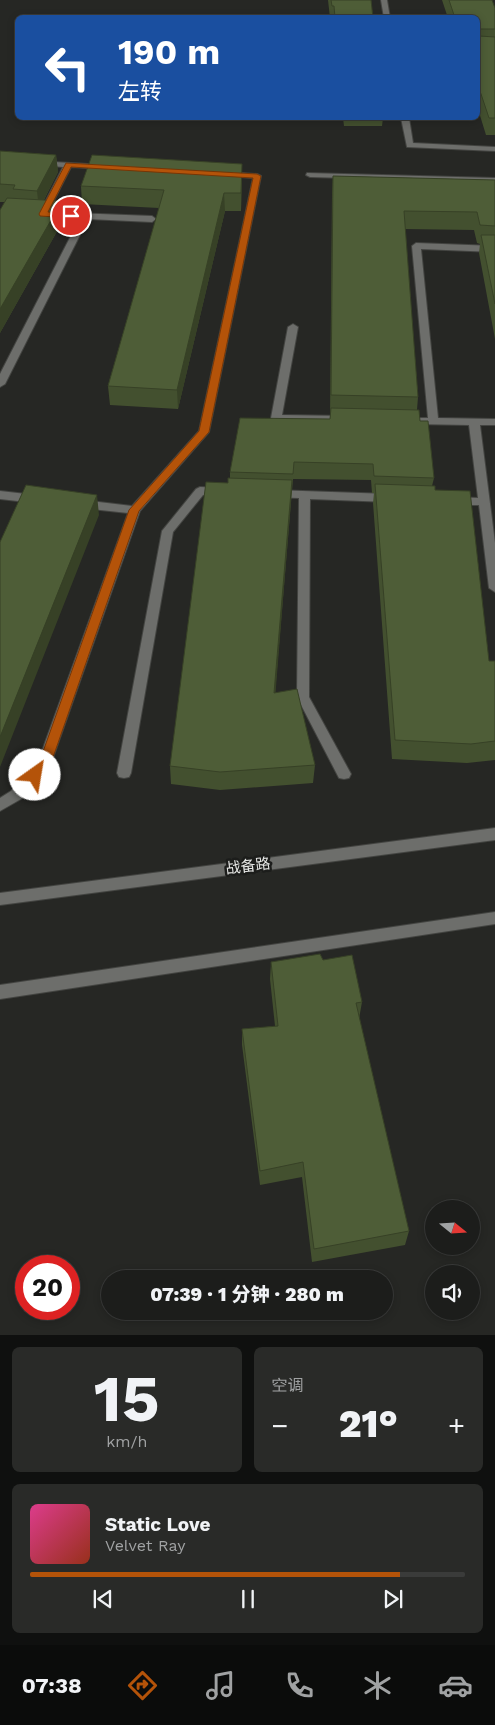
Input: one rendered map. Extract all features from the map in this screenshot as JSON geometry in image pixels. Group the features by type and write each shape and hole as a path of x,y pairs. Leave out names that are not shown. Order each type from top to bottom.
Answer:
{"street":[{"path":"384,0 386,15"},
{"path":"405,120 410,145 495,149"},
{"path":"29,162 118,168"},
{"path":"68,165 39,214 152,219"},
{"path":"0,805 16,795 44,766 134,510 204,432 257,176 217,174"},
{"path":"310,174 495,182"},
{"path":"0,384 85,216"},
{"path":"433,421 416,246 495,248"},
{"path":"293,327 276,418 354,420"},
{"path":"403,420 495,422"},
{"path":"474,422 495,588"},
{"path":"124,773 168,531 200,491 229,492"},
{"path":"257,493 404,499"},
{"path":"0,495 48,501"},
{"path":"305,495 303,697 344,774"},
{"path":"444,500 484,502"},
{"path":"67,503 134,510"},
{"name":"战备路","path":"0,898 495,834"},
{"path":"0,992 495,918"}],"building":[{"path":"331,0 371,0 373,15 335,15 334,6 332,6"},
{"path":"449,0 492,0 495,8 495,29 480,29 480,15 454,15"},
{"path":"480,36 495,37 495,118 489,118 480,91"},
{"path":"0,151 56,155 37,191 13,189 15,185 0,184"},
{"path":"92,155 242,164 241,193 224,193 177,390 108,386 164,190 81,186"},
{"path":"333,176 495,180 495,226 480,225 477,212 404,211 418,397 331,395"},
{"path":"7,198 62,201 0,309 0,210"},
{"path":"481,235 495,235 495,304"},
{"path":"331,408 419,410 420,421 428,421 434,478 374,476 373,464 294,462 293,474 230,472 240,418 330,419"},
{"path":"228,478 292,480 274,693 297,689 315,765 220,772 170,766 206,482 228,483"},
{"path":"375,484 435,486 435,490 470,491 489,661 495,661 495,741 471,744 395,740"},
{"path":"26,485 97,495 0,737 0,542"},
{"path":"320,954 323,960 352,955 362,1002 356,1003 409,1231 314,1249 303,1162 260,1171 242,1029 278,1026 271,962"}],"route":[{"path":"35,775 44,766 134,510 204,432 257,176 68,165 43,214 71,216"}]}
